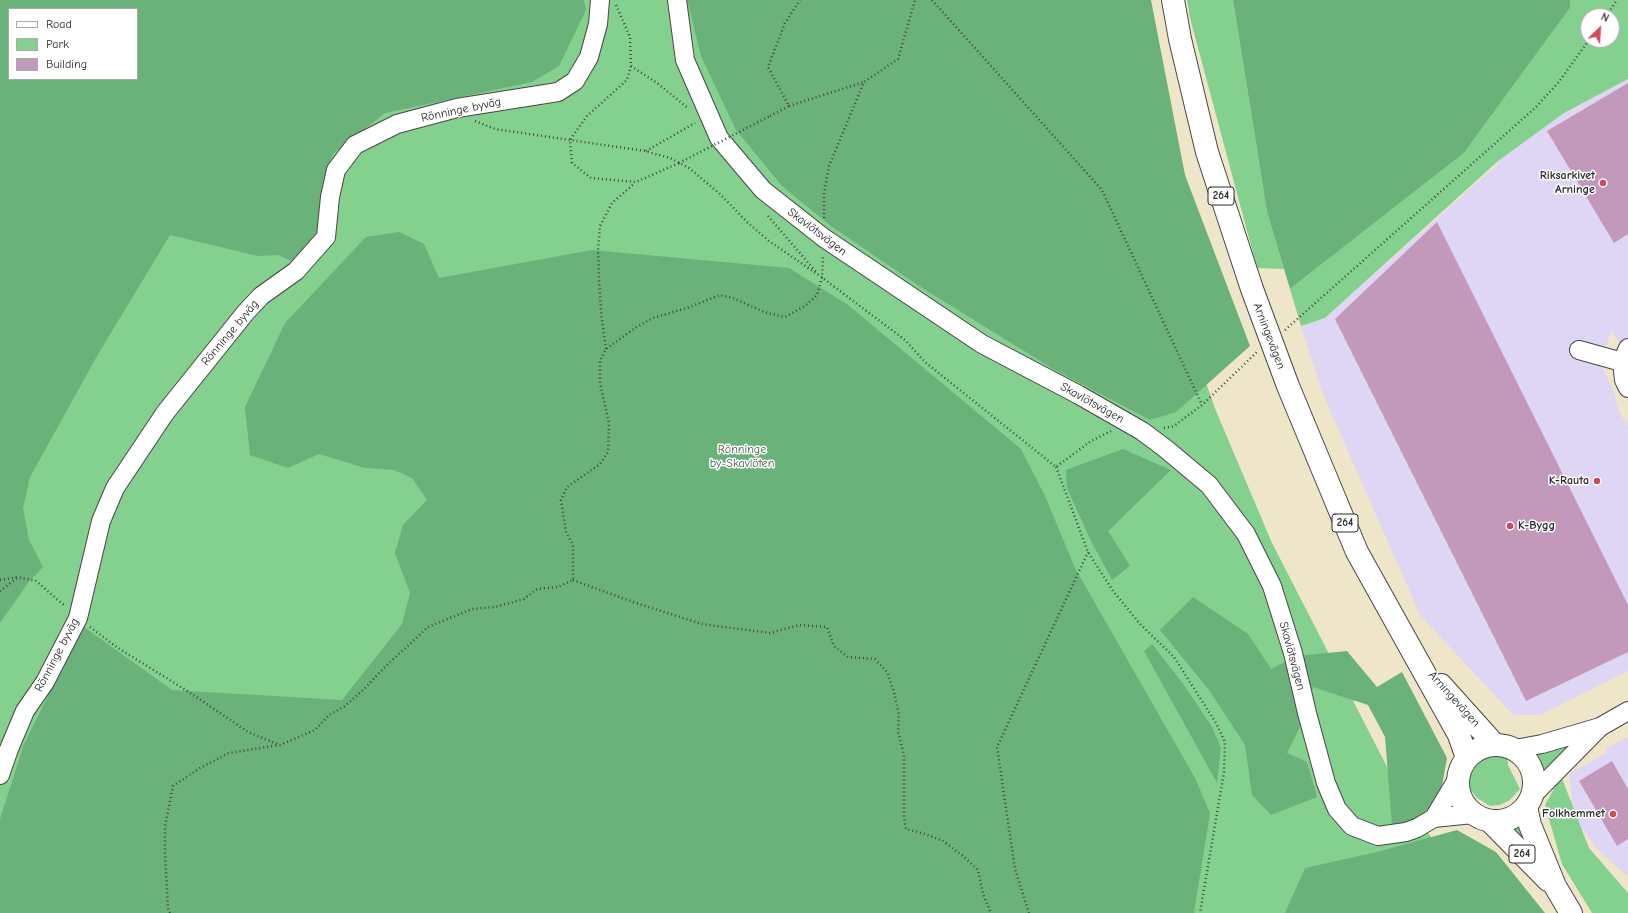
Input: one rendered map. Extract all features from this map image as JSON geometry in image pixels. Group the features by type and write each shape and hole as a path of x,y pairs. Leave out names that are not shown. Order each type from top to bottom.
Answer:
{"main road":[{"name":"Arningevägen","path":"1173,0 1180,39 1207,152 1252,289 1288,386 1357,552 1459,735 1467,758"},
{"name":"Arningevägen","path":"1413,654 1504,747"},
{"path":"1458,778 1467,758 1478,748 1504,747"},
{"name":"264","path":"1504,747 1526,758 1532,770 1534,784 1529,802 1530,825 1554,886 1571,913"},
{"name":"264","path":"1458,778 1460,796 1554,886"},
{"path":"1482,817 1511,818 1529,802"}],"street":[{"name":"Rönninge byväg","path":"0,775 25,711 44,682 78,618 101,521 115,488 165,414 246,312 261,296 296,271 326,237 330,197 336,170 355,145 397,124 461,108 558,92 575,81 589,56 598,24 600,0"},
{"name":"Skavlötsvägen","path":"677,0 685,60 719,138 763,190 824,238 982,344 1080,395 1142,431 1209,485 1246,534 1272,586 1293,653 1326,783 1337,809 1352,826 1378,836 1406,832 1417,828 1434,818 1458,778"},
{"path":"1579,350 1625,355 1624,380 1628,388"},
{"path":"1504,747 1542,744 1600,726 1628,711"},
{"path":"1529,802 1600,726"},
{"name":"Skavlötsvägen","path":"1434,818 1482,817"}],"path":[{"path":"614,0 630,38 632,66 627,80 587,116 570,140 572,163 591,178 636,182"},
{"path":"789,106 768,67 785,23 800,0"},
{"path":"606,349 601,312 598,250 600,226 612,203 636,182 679,163 789,106 864,82 898,59 915,0"},
{"path":"932,0 1102,190 1202,405"},
{"path":"1280,333 1535,108 1558,82 1583,48"},
{"path":"632,66 657,83 692,112"},
{"path":"573,580 573,545 566,532 561,500 567,487 600,464 608,452 609,423 600,383 600,361 606,349 635,328 653,318 688,308 720,295 733,298 764,312 785,317 805,306 817,295 822,278 824,193 829,166 864,82"},
{"path":"461,108 474,121 495,129 645,151 670,158 689,168 720,194 747,222 769,241"},
{"path":"645,151 701,121"},
{"path":"1056,467 1088,552 1113,591 1140,624 1174,657 1216,723 1225,742 1224,772 1200,913"},
{"path":"1029,913 1015,869 997,747 1088,552"},
{"path":"0,590 18,577"},
{"path":"0,580 18,577 36,581 78,618 118,648 189,692 248,732 280,745"},
{"path":"170,913 168,908 164,854 165,827 172,786 200,768 229,753 280,745 315,730 329,715 345,706 363,690 386,666 428,627 472,609 495,607 524,599 537,589 558,587 573,580 633,602 702,624 770,634 800,625 827,627 834,646 848,657 875,659 887,672 894,692 899,715 898,732 904,755 904,818 906,829 943,841 963,856 978,870 983,894 991,913"}],"shaded area":[{"path":"1628,79 1628,357 1611,330 1601,364 1614,392 1618,409 1628,427 1628,671 1540,715 1513,715 1420,615 1322,392 1301,326 1325,318 1499,163 1498,161 1564,113"},
{"path":"1628,737 1628,877 1597,849 1565,804 1572,799 1569,774 1607,752 1606,748"}],"green space":[{"name":"Rönninge by-Skavlöten","path":"0,0 1095,0 1118,137 1216,411 1272,543 1401,794 1484,913 0,913"},
{"path":"0,0 584,0 586,10 559,66 532,82 385,113 333,154 324,180 319,232 294,262 278,255 258,256 170,235 97,356 30,477 23,508 29,540 43,567 28,583 0,623"},
{"path":"687,0 1151,0 1185,175 1250,346 1176,412 1150,420 1055,370 919,286 831,226 782,186 736,130 701,56"},
{"path":"1187,0 1233,0 1267,212 1284,269 1257,268 1190,18"},
{"path":"1233,0 1570,0 1570,8 1464,153 1290,289 1267,212"},
{"path":"1570,0 1628,0 1628,79 1564,113 1498,161 1325,318 1301,326 1290,289 1464,153 1570,8"},
{"path":"399,232 424,244 439,278 592,250 789,268 848,305 1021,449 1045,496 1075,568 1195,778 1210,813 1194,913 0,913 0,819 24,744 84,627 172,690 342,700 402,624 410,593 395,553 403,525 427,500 412,478 394,470 365,468 319,454 288,468 250,455 245,407 285,323 366,237"},
{"path":"1123,449 1171,470 1108,531 1130,566 1112,580 1090,539 1067,488 1066,470"},
{"path":"1193,597 1248,634 1271,669 1297,656 1347,651 1377,687 1402,672 1447,758 1440,797 1418,819 1392,825 1385,737 1368,705 1313,687 1307,713 1287,753 1307,762 1317,797 1271,815 1252,795 1245,745 1209,690 1160,630"},
{"path":"1152,644 1184,685 1212,727 1221,748 1217,783 1144,651"},
{"path":"1582,735 1542,776 1540,767 1534,756 1535,752"},
{"path":"1501,752 1507,756 1508,765 1520,789 1510,800 1500,805 1490,806 1477,798 1469,788 1467,776 1473,762 1482,755"},
{"path":"1561,776 1589,848 1628,893 1628,913 1592,913 1562,864 1545,805"},
{"path":"1523,816 1536,857 1508,824"},
{"path":"1457,830 1496,852 1545,913 1285,913 1305,868 1377,852"}],"building":[{"name":"Riksarkivet Arninge","path":"1628,83 1628,234 1614,243 1547,131"},
{"path":"1437,222 1628,605 1628,652 1526,701 1335,319"},
{"name":"Folkhemmet","path":"1612,761 1628,789 1628,839 1617,846 1579,781"}],"place":[{"name":"Riksarkivet Arninge","path":"1603,183"},
{"name":"K-Rauta","path":"1597,481"},
{"name":"K-Bygg","path":"1510,526"},
{"name":"Folkhemmet","path":"1613,814"}]}
